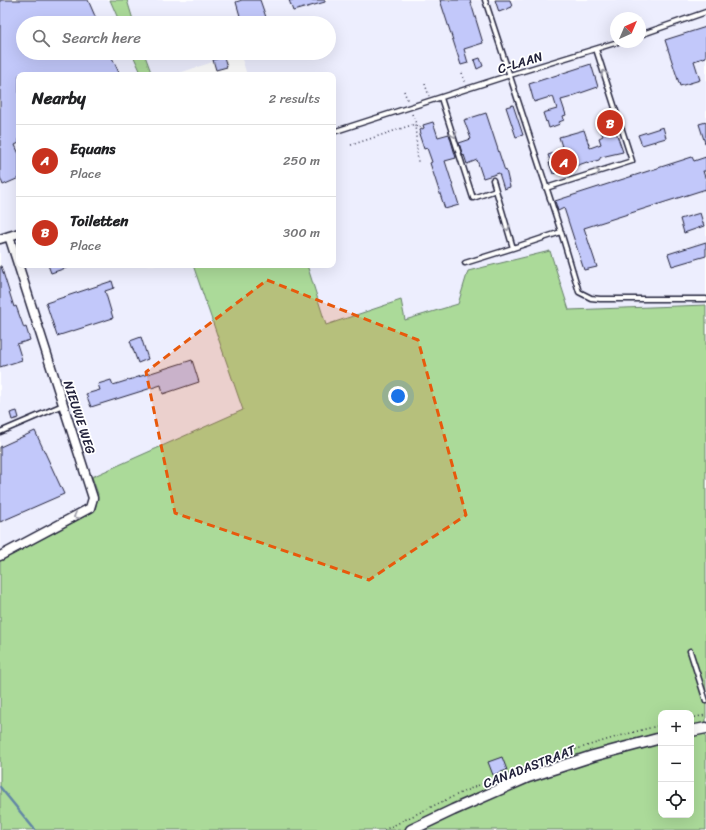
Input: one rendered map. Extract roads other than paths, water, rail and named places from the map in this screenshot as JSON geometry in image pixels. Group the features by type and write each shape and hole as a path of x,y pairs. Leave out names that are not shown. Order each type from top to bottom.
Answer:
{"street":[{"path":"0,239 16,234"},
{"name":"NIEUWE WEG","path":"9,236 16,258"},
{"name":"NIEUWE WEG","path":"0,556 90,508 93,498 19,268"},
{"path":"694,730 706,728"},
{"name":"CANADASTRAAT","path":"410,830 528,777 593,756 658,739"}],"lane":[{"path":"485,0 561,232 579,292 590,298 600,299 706,299"},
{"path":"646,33 706,12"},
{"name":"C-LAAN","path":"336,131 510,75 610,45"},
{"path":"546,188 632,161 596,50"},
{"path":"441,98 474,198 496,190"},
{"path":"493,180 513,248"},
{"path":"465,263 561,232"},
{"path":"0,432 63,405"},
{"path":"690,652 706,701"}],"waterway":[{"path":"0,787 35,830"}],"place":[{"name":"Toiletten","path":"610,123"},
{"name":"Equans","path":"564,162"}]}
